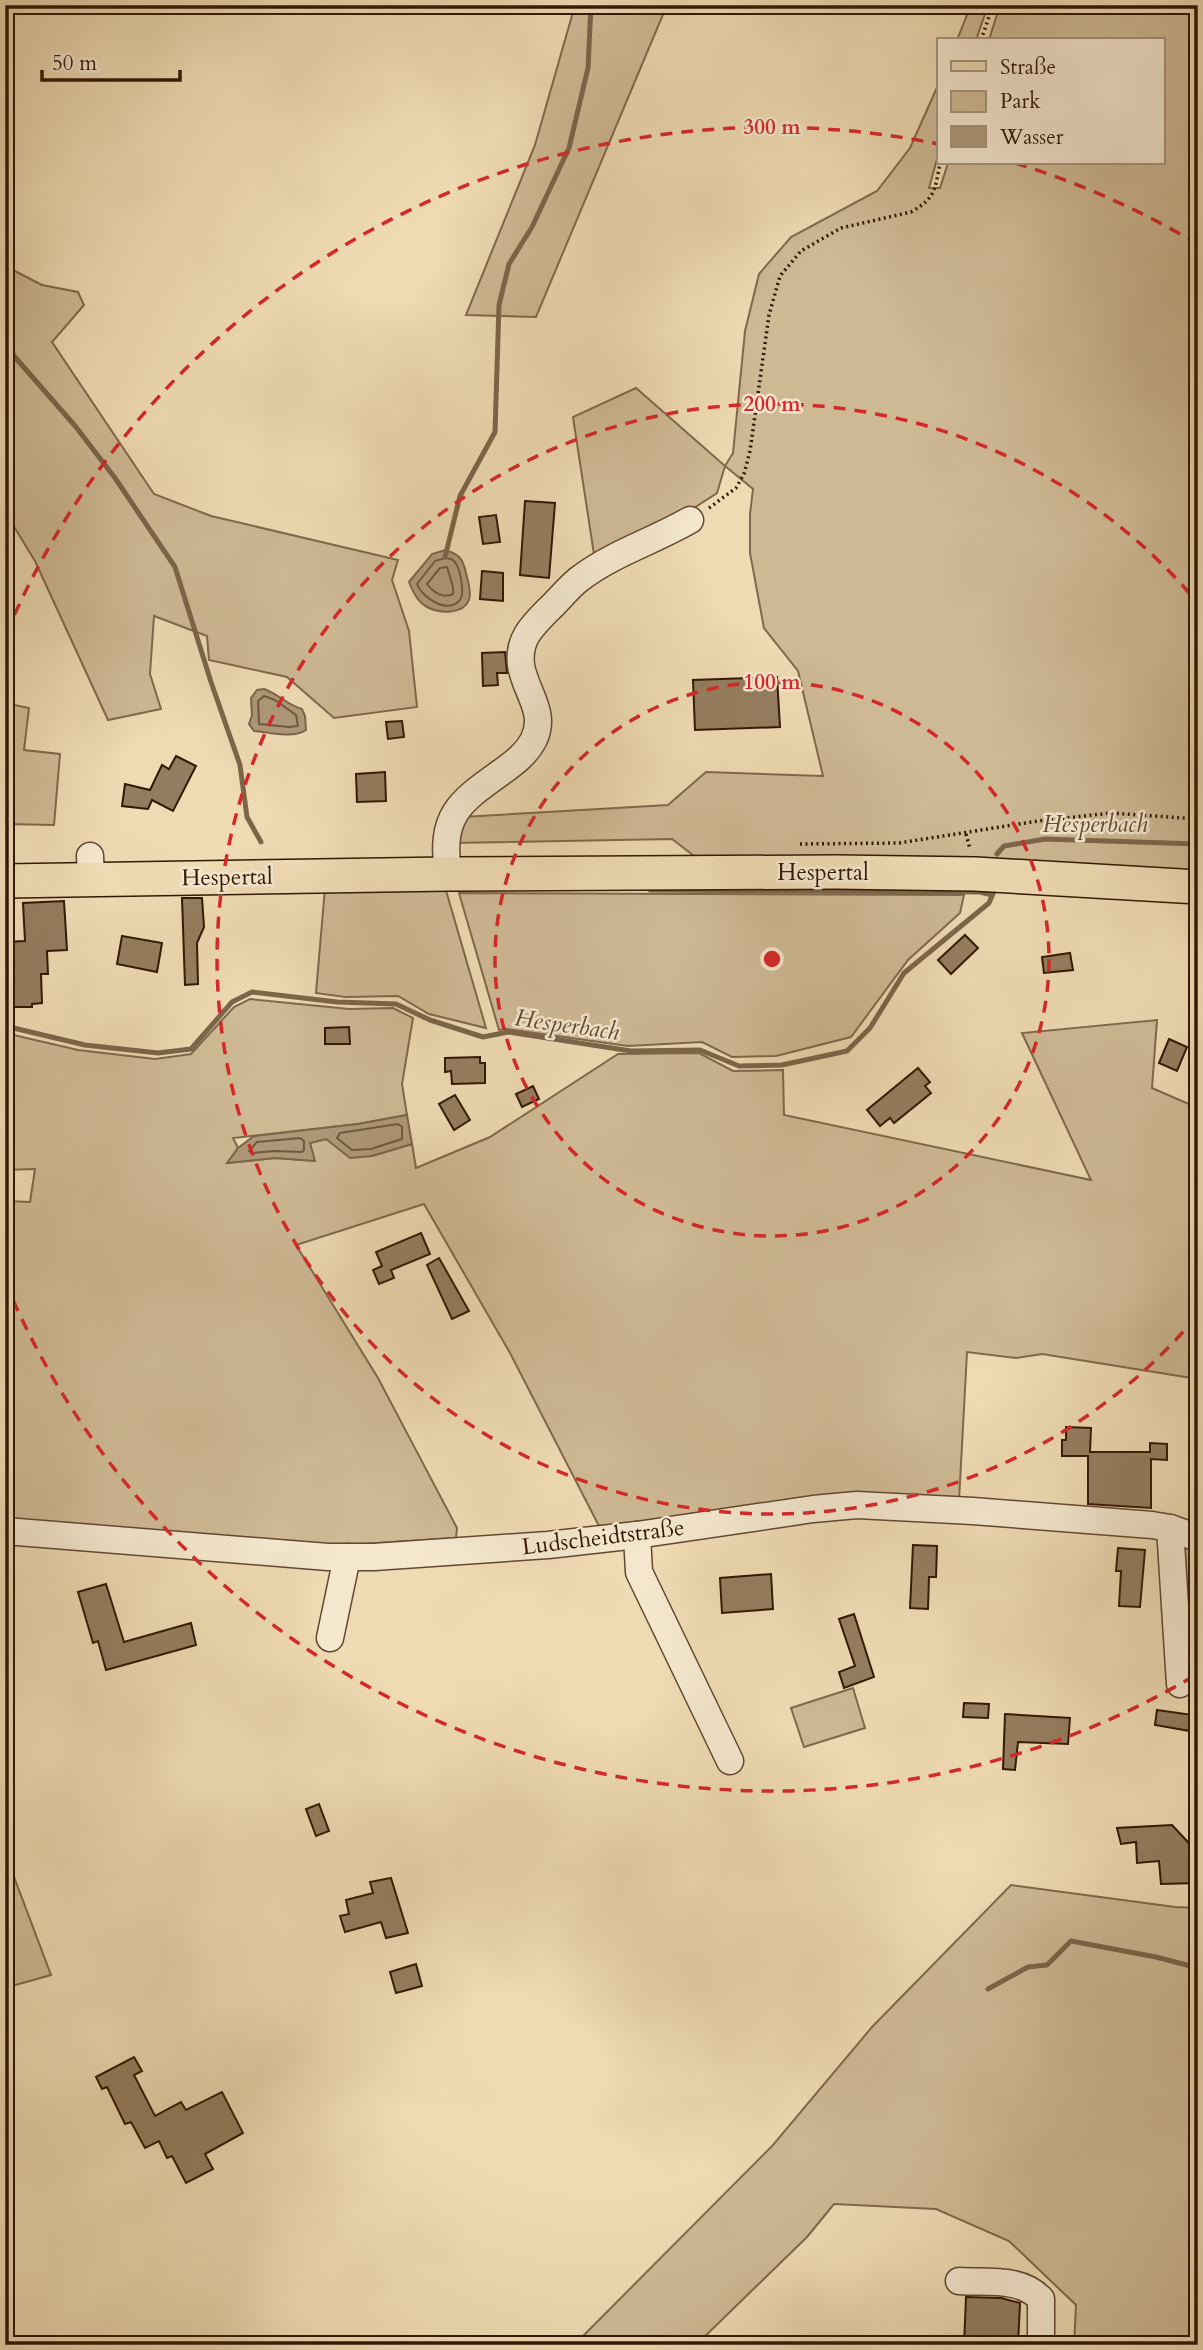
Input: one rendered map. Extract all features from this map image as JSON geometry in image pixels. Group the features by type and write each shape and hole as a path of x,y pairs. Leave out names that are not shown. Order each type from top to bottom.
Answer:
{"main road":[{"name":"Hespertal","path":"5,881 90,867 448,874 975,874 1198,887"}],"street":[{"path":"448,874 444,848 447,828 454,815 470,794 520,759 534,740 538,724 537,708 522,666 522,645 526,633 577,580 690,520"},
{"name":"Ludscheidtstraße","path":"5,1531 347,1557 535,1546 636,1535 813,1508 857,1505 972,1511 1170,1528 1198,1538"},
{"path":"1170,1528 1180,1684"},
{"path":"636,1535 639,1572 730,1761"},
{"path":"330,1638 347,1557"},
{"path":"958,2281 1015,2284 1030,2288 1041,2299 1041,2345"}],"path":[{"path":"982,38 993,5"},
{"path":"690,520 736,488 744,474 750,451 769,315 780,276 801,251 841,228 911,212 931,198 940,164"},
{"path":"789,845 899,844 1038,821 1111,813 1198,819"}],"green space":[{"path":"575,5 667,5 536,317 466,315 535,145"},
{"path":"971,5 988,5 977,38 958,38"},
{"path":"1000,5 1198,5 1198,877 702,862 672,839 453,843 463,817 668,805 706,772 823,776 798,671 764,628 750,553 753,489 725,466 733,453 745,331 759,274 791,237 877,191 910,148 937,87 937,159 929,188 940,188 948,164 1164,164 1164,38 990,38"},
{"path":"5,266 42,285 78,292 84,305 52,342 154,494 211,516 398,560 392,580 409,631 417,707 334,718 287,677 209,660 207,636 154,616 150,674 161,709 108,720 35,561 5,512"},
{"path":"636,388 725,466 717,493 680,517 595,561 573,417"},
{"path":"5,703 29,708 24,750 60,754 54,825 5,824"},
{"path":"445,887 486,1028 429,1014 398,996 345,997 316,993 325,888"},
{"path":"459,893 964,895 960,913 908,960 851,1037 776,1056 732,1057 702,1042 628,1046 499,1030"},
{"path":"250,999 349,1009 393,1008 413,1018 402,1084 407,1115 358,1124 233,1138 238,1148 228,1163 275,1158 314,1161 310,1143 326,1139 372,1156 412,1144 416,1168 490,1137 618,1054 699,1053 733,1071 783,1070 784,1115 1091,1180 1022,1033 1157,1020 1152,1088 1198,1108 1198,1379 1042,1354 1016,1358 967,1352 959,1501 599,1526 510,1353 424,1204 296,1245 378,1378 457,1528 456,1538 346,1545 213,1537 5,1519 5,1274 11,1275 5,1242 5,1201 30,1202 35,1169 5,1170 5,1033 78,1050 155,1059 191,1054 234,1007"},
{"path":"1185,1544 1198,1549 1198,1661 1188,1639"},
{"path":"853,1688 865,1728 804,1747 791,1708"},
{"path":"5,1853 51,1975 5,1988"},
{"path":"1011,1885 1198,1908 1198,2345 1074,2345 1076,2305 1009,2241 936,2209 834,2204 807,2237 696,2345 574,2345 773,2145 872,2027"}],"water":[{"path":"445,550 454,553 462,561 470,590 466,605 451,612 425,606 416,597 409,582 432,554"},
{"path":"264,689 302,709 306,730 288,735 254,731 249,724 252,715 251,698 257,690"},
{"path":"407,1115 412,1144 372,1156 350,1158 326,1139 310,1143 315,1161 275,1158 227,1163 238,1148 254,1136 358,1124"}],"building":[{"path":"525,501 555,503 549,578 520,575"},
{"path":"496,515 500,542 483,544 479,517"},
{"path":"482,571 503,573 503,601 480,599"},
{"path":"505,652 507,673 497,673 498,685 483,686 482,653"},
{"path":"777,677 780,727 695,730 693,680"},
{"path":"402,721 404,737 388,739 386,722"},
{"path":"176,756 196,766 173,811 152,800 148,809 122,806 125,784 150,790 162,765 169,769"},
{"path":"385,772 386,801 357,802 356,774"},
{"path":"182,898 202,898 204,927 197,943 198,984 185,985"},
{"path":"64,901 67,950 47,951 48,974 41,974 42,1003 32,1004 32,1007 6,1007 5,942 25,941 23,903"},
{"path":"965,935 978,948 951,974 938,960"},
{"path":"122,936 162,943 157,972 117,964"},
{"path":"1070,953 1073,970 1044,973 1042,957"},
{"path":"349,1027 350,1044 325,1044 325,1028"},
{"path":"1169,1039 1187,1047 1177,1071 1159,1063"},
{"path":"480,1057 480,1063 485,1063 485,1083 452,1084 451,1071 445,1072 445,1058"},
{"path":"918,1068 930,1082 925,1086 931,1093 894,1123 890,1118 880,1126 867,1110"},
{"path":"533,1086 539,1099 522,1107 516,1094"},
{"path":"455,1095 470,1120 454,1130 439,1104"},
{"path":"421,1233 430,1254 391,1270 394,1278 379,1284 373,1270 382,1266 376,1252"},
{"path":"439,1258 469,1311 452,1319 427,1265"},
{"path":"1066,1427 1091,1428 1090,1452 1150,1452 1150,1443 1167,1444 1167,1460 1151,1459 1151,1508 1088,1504 1088,1456 1062,1456 1062,1440 1066,1440"},
{"path":"913,1545 937,1546 936,1577 929,1577 928,1609 910,1608"},
{"path":"1118,1548 1145,1550 1140,1607 1119,1606 1121,1571 1116,1571"},
{"path":"771,1574 773,1609 722,1613 720,1578"},
{"path":"106,1584 124,1642 191,1623 196,1645 106,1670 98,1641 93,1643 78,1592"},
{"path":"854,1614 874,1677 844,1688 839,1672 855,1666 839,1619"},
{"path":"964,1703 989,1704 988,1718 963,1717"},
{"path":"1157,1710 1193,1715 1190,1731 1155,1725"},
{"path":"1005,1714 1070,1718 1068,1744 1018,1742 1015,1770 1003,1769"},
{"path":"319,1804 329,1831 316,1836 306,1809"},
{"path":"1172,1825 1198,1853 1198,1883 1161,1884 1159,1861 1137,1863 1136,1842 1121,1844 1117,1828"},
{"path":"391,1878 408,1933 386,1938 381,1922 345,1932 340,1916 349,1914 346,1900 373,1893 370,1882"},
{"path":"416,1964 422,1986 396,1993 390,1972"},
{"path":"134,2057 142,2071 134,2075 155,2116 181,2102 186,2110 222,2092 243,2133 205,2154 213,2169 186,2183 172,2156 167,2158 159,2141 145,2148 131,2122 125,2124 107,2087 102,2089 96,2077"},
{"path":"966,2297 1001,2298 1020,2303 1018,2345 964,2345"}],"waterway":[{"path":"445,557 460,496 495,432 499,305 509,264 532,227 569,148 588,68 591,5"},
{"path":"5,336 14,356 76,427 115,478 175,567 240,765 247,817 261,842"},
{"name":"Hesperbach","path":"997,854 1004,846 1045,839 1198,844"},
{"name":"Hesperbach","path":"5,1026 85,1045 158,1053 191,1049 232,1002 252,992 337,1002 396,1004 430,1020 483,1037 508,1032 631,1051 700,1050 739,1066 782,1065 847,1051 870,1028 904,973 989,903 995,889"},
{"path":"650,890 980,892 992,895"},
{"path":"988,1989 1028,1967 1047,1965 1071,1941 1198,1968"}]}
